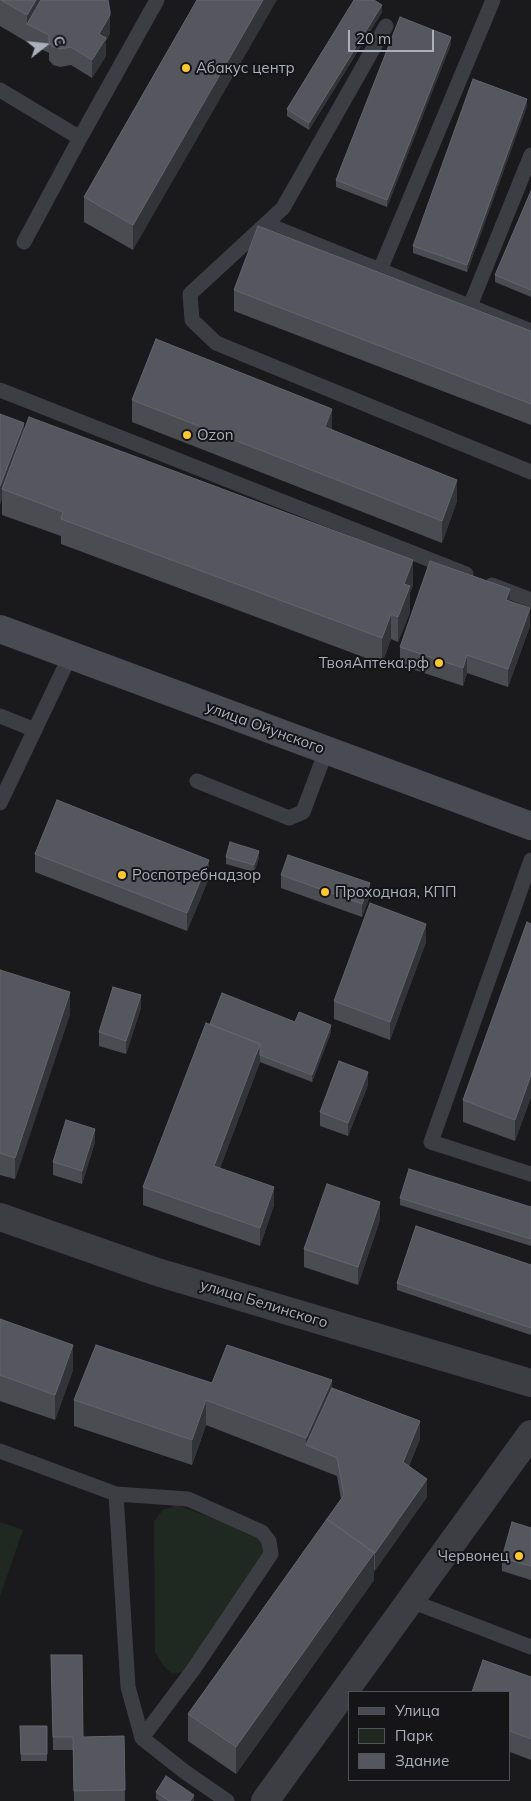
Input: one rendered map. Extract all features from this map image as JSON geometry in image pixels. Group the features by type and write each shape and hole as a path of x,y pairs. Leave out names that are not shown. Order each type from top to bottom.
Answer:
{"main road":[{"name":"улица Ойунского","path":"0,629 531,826"}],"street":[{"name":"улица Белинского","path":"0,1217 157,1272 531,1383"},
{"path":"265,1801 531,1434"}],"lane":[{"path":"24,242 157,0"},
{"path":"380,270 493,0"},
{"path":"386,26 283,208 190,294 192,320 216,343 531,472"},
{"path":"0,90 80,138"},
{"path":"470,306 531,155"},
{"path":"266,224 531,331"},
{"path":"0,390 531,600"},
{"path":"0,803 70,656"},
{"path":"0,716 35,730"},
{"path":"197,781 289,818 303,812 326,750"},
{"path":"531,860 526,892 431,1142 531,1174"},
{"path":"0,1451 116,1494 188,1499 262,1532 269,1541 271,1554 194,1670 142,1738"},
{"path":"116,1494 128,1687 142,1738 185,1772 228,1801"},
{"path":"411,1601 531,1647"}],"green space":[{"path":"177,1505 275,1541 185,1672 171,1673 163,1665 155,1652 154,1521 163,1510"},
{"path":"0,1522 23,1530 0,1596"}],"building":[{"path":"1,0 36,0 27,15"},
{"path":"41,0 108,0 110,15 99,34 106,38 92,60 71,47 60,49 53,47 49,42 49,35 27,24"},
{"path":"197,0 263,0 133,225 84,197"},
{"path":"354,0 374,0 382,5 309,123 287,109"},
{"path":"400,17 451,37 387,200 336,180"},
{"path":"473,79 527,99 467,265 413,246"},
{"path":"531,191 531,290 495,275"},
{"path":"258,226 531,331 531,404 234,290"},
{"path":"156,339 332,409 325,427 457,480 442,521 132,400"},
{"path":"0,414 24,423 0,486"},
{"path":"29,417 413,560 404,584 410,586 398,617 391,614 382,638 61,519 63,512 2,489"},
{"path":"430,561 510,589 506,600 530,608 508,669 467,655 463,668 400,647"},
{"name":"Роспотребнадзор","path":"57,800 209,860 187,913 35,854"},
{"path":"230,842 259,851 254,865 226,857"},
{"path":"288,855 370,883 362,904 281,875"},
{"path":"370,903 426,924 390,1022 334,1001"},
{"path":"527,922 531,924 531,1075 515,1120 463,1100"},
{"path":"0,970 70,992 15,1158 0,1153"},
{"path":"113,987 141,995 126,1041 99,1032"},
{"path":"222,993 295,1022 299,1012 331,1025 312,1075 260,1055 260,1044 210,1024"},
{"path":"206,1023 260,1044 214,1166 274,1187 260,1228 143,1187"},
{"path":"339,1061 368,1072 348,1123 320,1112"},
{"path":"66,1120 95,1129 82,1171 53,1162"},
{"path":"409,1169 531,1207 531,1239 400,1198"},
{"path":"327,1184 380,1202 358,1267 304,1249"},
{"path":"416,1226 531,1265 531,1328 397,1283"},
{"path":"0,1319 73,1345 55,1395 0,1375"},
{"path":"96,1345 212,1383 227,1345 332,1380 306,1438 206,1400 192,1440 74,1400"},
{"path":"332,1388 420,1421 403,1462 427,1479 375,1553 327,1519 344,1495 337,1458 306,1445"},
{"path":"327,1519 374,1553 236,1747 188,1714"},
{"name":"Червонец","path":"512,1522 531,1528 531,1566 502,1558"},
{"path":"51,1655 82,1655 83,1737 124,1736 125,1790 74,1791 73,1737 53,1737"},
{"path":"483,1660 531,1677 531,1739 511,1731 511,1691 472,1691"},
{"path":"20,1726 47,1726 47,1754 21,1754"},
{"path":"166,1776 194,1795 190,1801 169,1801 156,1792"}],"place":[{"name":"Абакус центр","path":"186,68"},
{"name":"Ozon","path":"187,435"},
{"name":"ТвояАптека.рф","path":"439,663"},
{"name":"Роспотребнадзор","path":"122,875"},
{"name":"Проходная, КПП","path":"325,892"},
{"name":"Червонец","path":"519,1556"}]}
